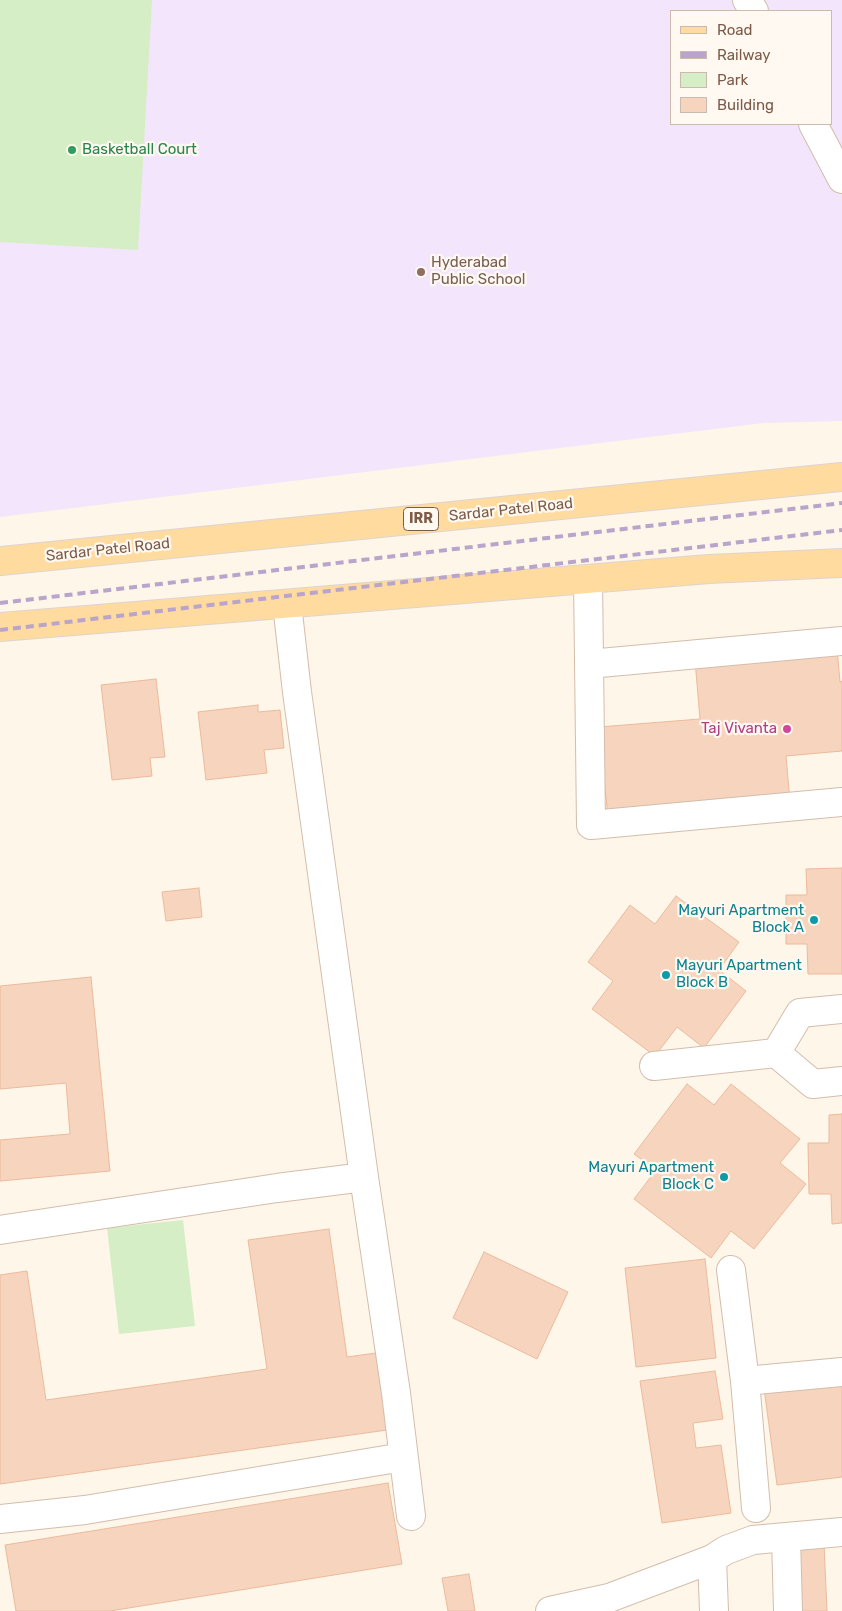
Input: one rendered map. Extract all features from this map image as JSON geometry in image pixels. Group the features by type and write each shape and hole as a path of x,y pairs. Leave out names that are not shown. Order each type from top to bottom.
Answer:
{"main road":[{"name":"Sardar Patel Road","path":"0,561 842,477"},
{"path":"0,627 709,569 842,563"}],"street":[{"path":"814,125 842,179"},
{"path":"588,579 592,826 842,802"},
{"path":"287,604 300,712 412,1516"},
{"path":"589,664 842,641"},
{"path":"776,1053 800,1012 842,1009"},
{"path":"654,1066 776,1053 813,1084 842,1081"},
{"path":"0,1230 364,1177"},
{"path":"731,1270 746,1380 756,1508"},
{"path":"746,1380 842,1372"},
{"path":"0,1520 85,1510 403,1457"},
{"path":"560,1610 610,1605 712,1559 726,1550 753,1540 842,1532"},
{"path":"786,1538 788,1611"},
{"path":"712,1559 714,1611"}],"shaded area":[{"name":"Hyderabad Public School","path":"0,0 842,0 842,421 763,423 0,517"}],"green space":[{"name":"Basketball Court","path":"0,0 152,0 138,250 0,242"},
{"path":"183,1220 195,1326 119,1334 107,1228"}],"building":[{"path":"837,648 840,682 842,681 842,751 786,756 790,802 608,818 599,727 700,719 695,660"},
{"path":"156,679 165,757 150,758 152,776 112,780 101,685"},
{"path":"258,705 258,712 280,710 284,748 264,750 267,773 206,780 198,712"},
{"name":"Mayuri Apartment Block A","path":"842,868 842,974 808,974 807,944 786,944 786,895 807,895 806,869"},
{"path":"199,888 202,917 166,921 162,892"},
{"name":"Mayuri Apartment Block B","path":"676,896 739,942 719,970 746,991 704,1048 677,1027 655,1056 592,1009 613,981 588,962 630,905 655,924"},
{"path":"91,977 110,1171 0,1181 0,1140 70,1134 66,1083 0,1089 0,986"},
{"name":"Mayuri Apartment Block C","path":"687,1084 714,1105 731,1084 800,1139 780,1163 806,1184 754,1249 731,1231 711,1258 634,1199 656,1170 634,1154"},
{"path":"842,1114 842,1223 832,1224 831,1194 809,1194 808,1143 829,1143 829,1115"},
{"path":"329,1229 347,1357 376,1353 387,1430 0,1484 0,1275 27,1271 46,1400 267,1369 248,1240"},
{"path":"484,1252 568,1292 537,1359 453,1318"},
{"path":"705,1259 716,1358 636,1367 625,1268"},
{"path":"715,1371 723,1419 693,1423 696,1448 721,1445 731,1513 662,1523 640,1381"},
{"path":"842,1378 842,1477 777,1485 764,1388"},
{"path":"388,1483 402,1564 110,1611 16,1611 5,1545"},
{"path":"824,1544 827,1611 792,1611 789,1546"},
{"path":"469,1574 475,1611 448,1611 442,1578"}],"railway":[{"path":"0,603 842,503"},
{"path":"0,630 842,530"}],"place":[{"name":"Basketball Court","path":"72,150"},
{"name":"Hyderabad Public School","path":"421,272"},
{"name":"Taj Vivanta","path":"787,729"},
{"name":"Mayuri Apartment Block A","path":"814,920"},
{"name":"Mayuri Apartment Block B","path":"666,975"},
{"name":"Mayuri Apartment Block C","path":"724,1177"}]}
